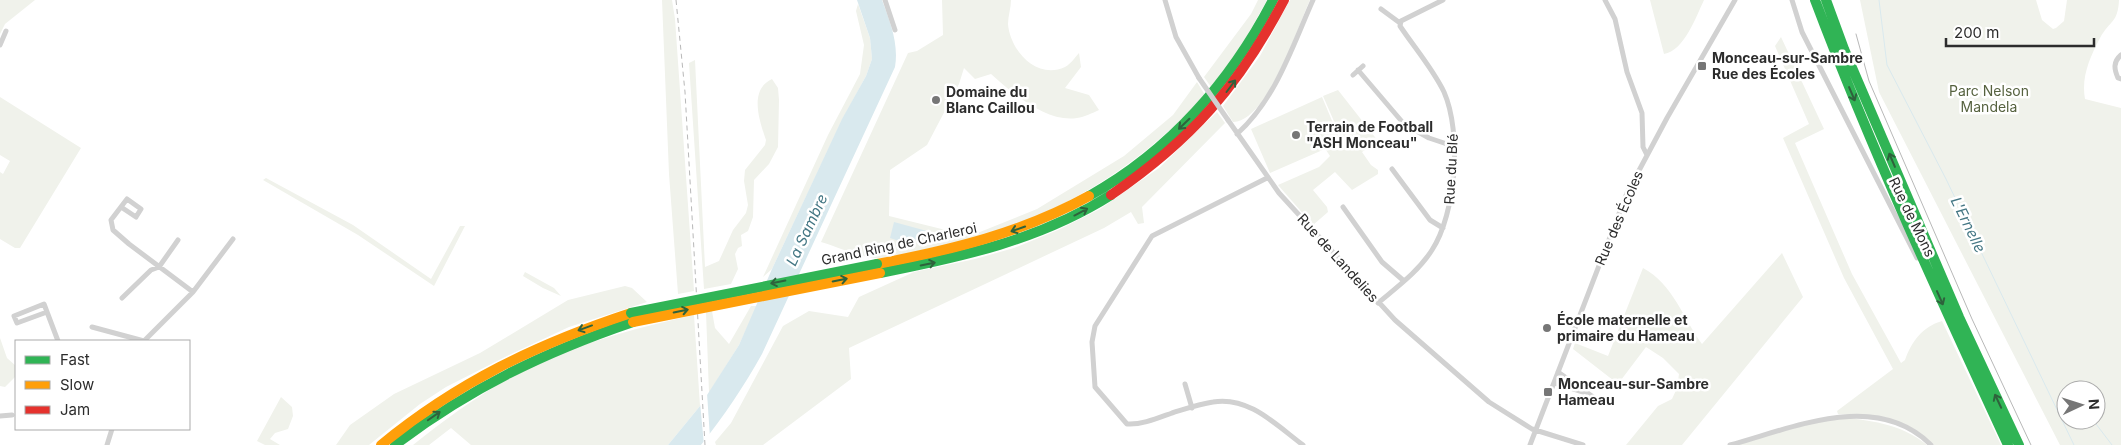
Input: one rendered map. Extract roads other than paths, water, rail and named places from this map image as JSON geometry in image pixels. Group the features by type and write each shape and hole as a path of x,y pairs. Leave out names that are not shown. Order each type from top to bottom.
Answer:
{"highway":[{"name":"Grand Ring de Charleroi","path":"879,268 987,240 1063,211 1103,188 1150,154 1194,115 1222,82 1246,47 1273,0"},
{"name":"Grand Ring de Charleroi","path":"381,445 441,399 514,357 580,330 879,268 989,250 1046,229 1106,199 1142,174 1200,123 1230,88 1256,52 1284,0"},
{"path":"1815,0 1835,53 1934,272"},
{"path":"1826,0 1934,272"},
{"name":"Rue de Mons","path":"1934,272 2008,445"},
{"name":"Rue de Mons","path":"1934,272 2019,445"},
{"name":"Grand Ring de Charleroi","path":"395,445 456,401 511,369 632,318"}],"street":[{"path":"885,0 895,30"},
{"name":"Rue de Landelies","path":"1166,0 1176,37 1200,78 1267,178 1378,303 1475,392 1537,431 1583,445"},
{"path":"1237,134 1258,112 1273,89 1313,0"},
{"path":"1400,23 1443,0"},
{"path":"1605,0 1615,19 1627,72 1642,113 1643,147 1647,155"},
{"name":"Rue des Écoles","path":"1530,445 1537,431 1616,220 1647,155 1735,0"},
{"name":"Rue de Mons","path":"1792,0 1802,32 1922,269 1934,272"},
{"name":"Rue du Blé","path":"1378,303 1404,281 1432,251 1443,228 1448,217 1451,196 1453,146 1453,126 1443,91 1400,26 1400,23 1381,9"},
{"path":"0,43 6,31"},
{"path":"2121,55 2115,62 2114,69 2118,78 2121,79"},
{"path":"1353,75 1363,66"},
{"path":"1358,70 1404,124 1429,138 1453,146"},
{"path":"1392,169 1430,220 1443,228"},
{"path":"1267,178 1161,232 1149,240 1095,326 1092,342 1095,387 1127,424 1140,423 1218,401 1244,404 1259,412 1303,445"},
{"path":"121,208 136,217 141,209 127,199 112,220 113,230 193,292"},
{"path":"1343,207 1382,262 1404,281"},
{"path":"145,340 193,292 233,239"},
{"path":"122,298 151,270 159,267 178,240"},
{"path":"47,312 17,323 14,316 44,304 58,340"},
{"path":"92,327 140,340"},
{"path":"1558,372 1603,404"},
{"path":"1555,383 1587,393"},
{"path":"1185,384 1192,408"},
{"path":"0,416 12,415"},
{"path":"1730,445 1830,418 1849,416 1879,418 1894,422 1911,430 1931,445"},
{"path":"109,444 111,430"}],"water":[{"name":"La Sambre","path":"857,0 882,0 895,41 895,67 762,354 748,378 726,412 701,445 668,445 700,406 739,345 842,119 866,76 872,59 870,38"},
{"path":"894,222 927,231 928,237 902,242 890,238"}],"waterway":[{"name":"L'Ernelle","path":"1879,0 1887,65 1946,179 2074,445"},
{"path":"2101,430 2112,445"}],"tram line":[{"path":"1856,34 1869,81 1972,319 2031,445"}],"railway":[{"path":"676,0 685,92 705,445"}],"place":[{"name":"Monceau-sur-Sambre Rue des Écoles","path":"1702,66"},
{"name":"Domaine du Blanc Caillou","path":"936,100"},
{"name":"Terrain de Football \"ASH Monceau\"","path":"1296,135"},
{"name":"École maternelle et primaire du Hameau","path":"1547,328"},
{"name":"Monceau-sur-Sambre Hameau","path":"1548,392"}],"park label":[{"name":"Parc Nelson Mandela","path":"1989,99"}]}
